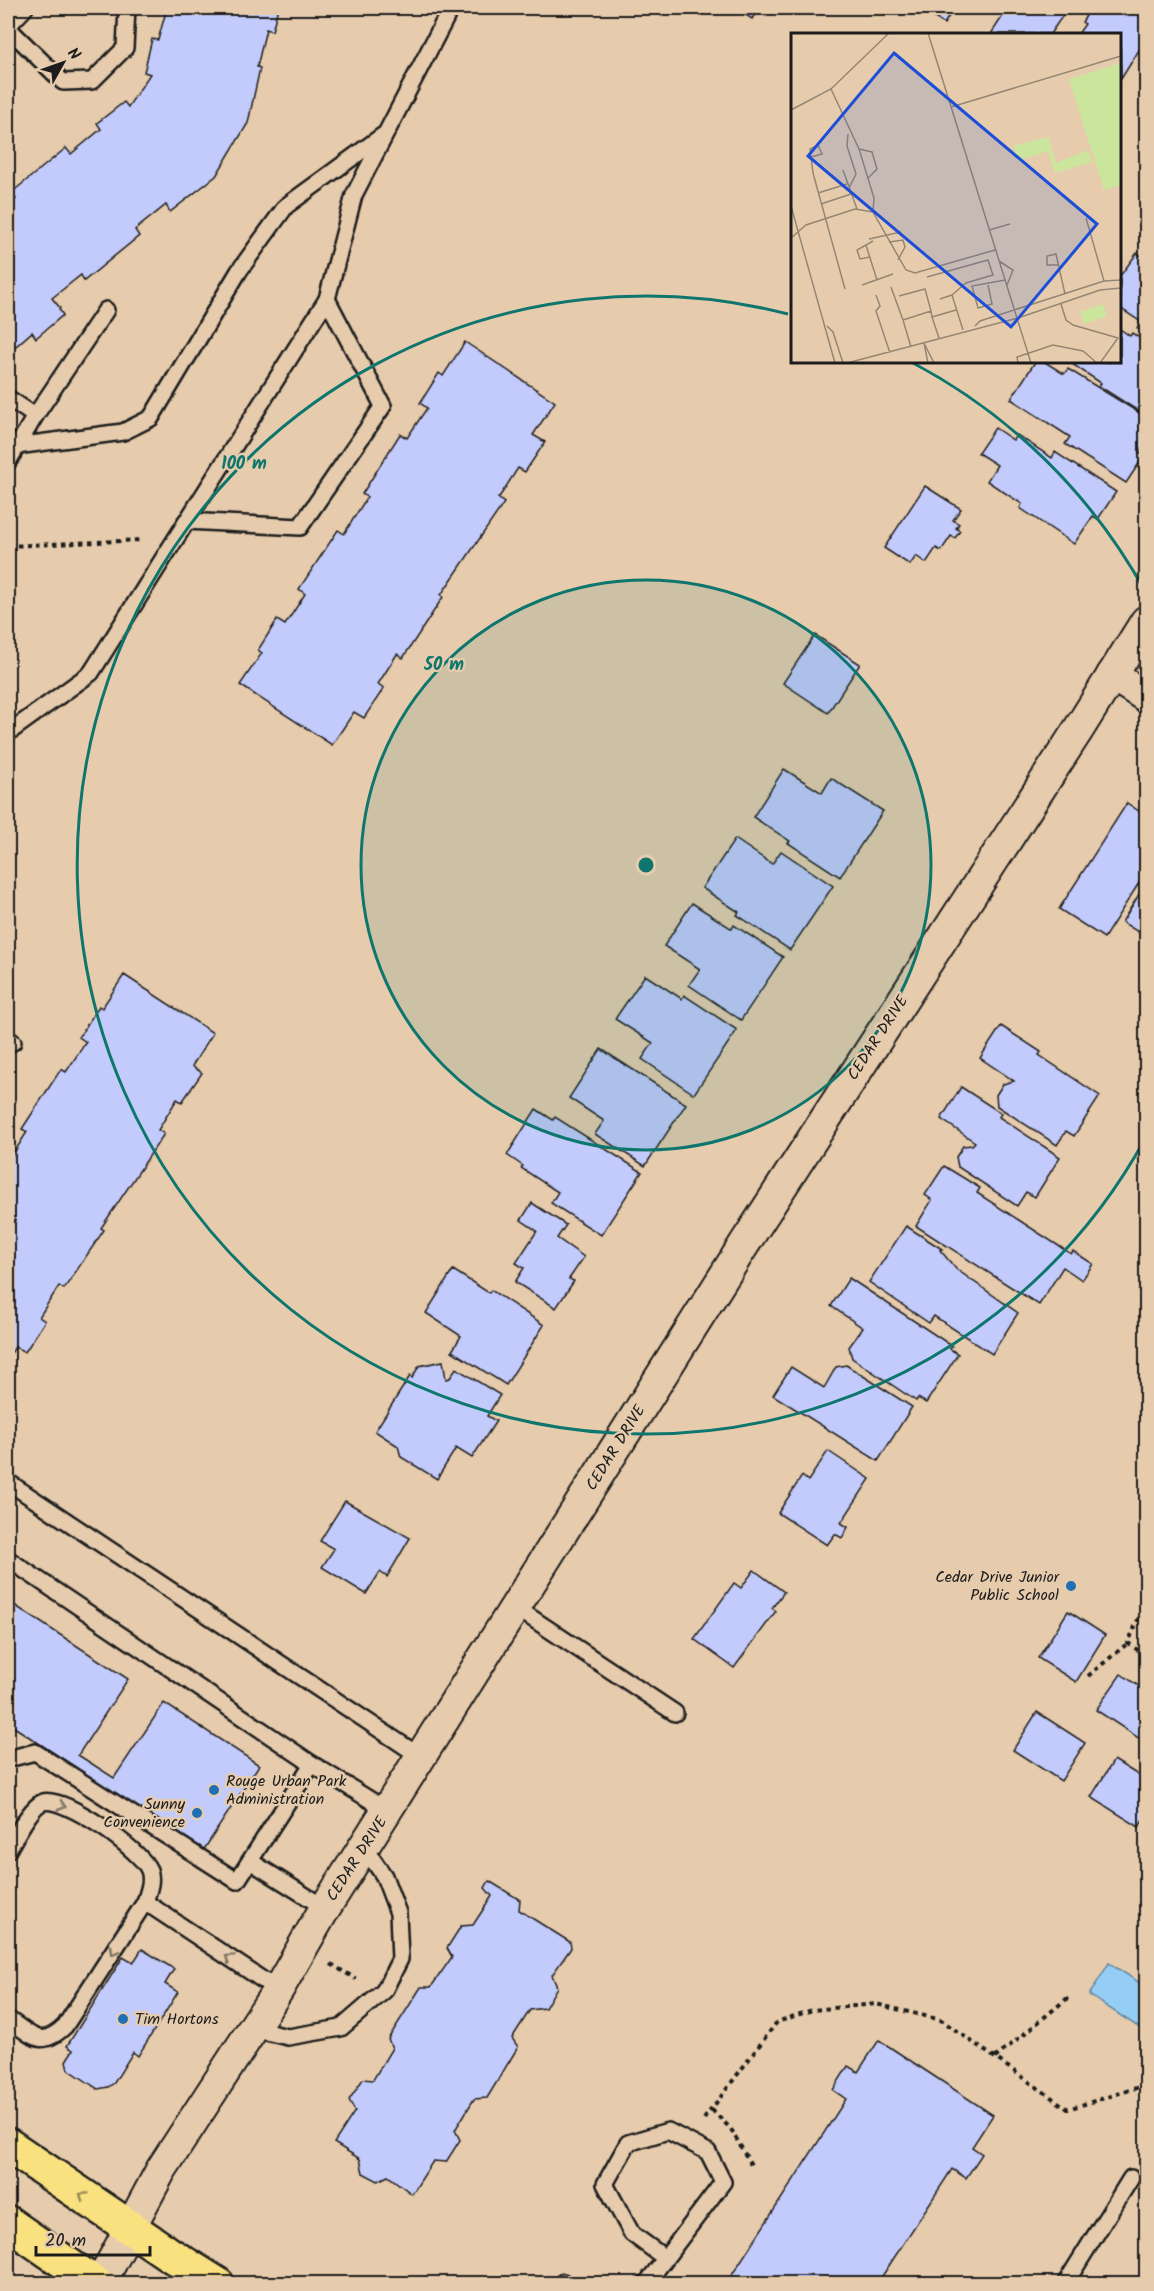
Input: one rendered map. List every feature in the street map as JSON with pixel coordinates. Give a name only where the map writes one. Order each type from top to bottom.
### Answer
[{"type":"main road","points":[[8,2145],[169,2254],[217,2283]]},
{"type":"main road","points":[[8,2223],[98,2283]]},
{"type":"street","name":"CEDAR DRIVE","points":[[98,2283],[132,2228],[161,2170],[278,1990],[325,1908],[745,1243],[1146,621]]},
{"type":"street","points":[[1112,675],[1146,697]]},
{"type":"lane","points":[[25,8],[8,27],[63,82],[92,81],[125,48],[127,8]]},
{"type":"lane","points":[[8,733],[91,673],[327,299],[354,195],[451,8]]},
{"type":"lane","points":[[16,446],[123,432],[151,418],[239,271],[286,206],[385,134]]},
{"type":"lane","points":[[186,521],[300,527],[383,406],[327,299]]},
{"type":"lane","points":[[8,462],[35,416],[106,310]]},
{"type":"lane","points":[[8,398],[35,416]]},
{"type":"lane","points":[[8,1482],[421,1757]]},
{"type":"lane","points":[[8,1559],[312,1764],[388,1811]]},
{"type":"lane","points":[[515,1608],[675,1713]]},
{"type":"lane","points":[[8,1758],[35,1752],[237,1881],[312,1764]]},
{"type":"lane","points":[[8,1850],[34,1808],[44,1802],[69,1808],[136,1852],[149,1870],[150,1883],[145,1902],[65,2026],[55,2036],[46,2039],[37,2038],[8,2019]]},
{"type":"lane","points":[[253,2029],[288,2037],[340,2028],[384,1991],[400,1959],[398,1913],[384,1876],[364,1847]]},
{"type":"lane","points":[[250,1861],[325,1908]]},
{"type":"lane","points":[[145,1902],[278,1990]]},
{"type":"lane","points":[[646,2283],[723,2182],[708,2151],[668,2131],[628,2143],[605,2184],[632,2234],[665,2258]]},
{"type":"lane","points":[[1065,2283],[1131,2178]]},
{"type":"path","points":[[8,546],[176,539]]},
{"type":"path","points":[[1088,1676],[1128,1643],[1146,1601]]},
{"type":"path","points":[[1128,1643],[1146,1656]]},
{"type":"path","points":[[303,1946],[380,1994]]},
{"type":"path","points":[[995,2058],[1070,1996]]},
{"type":"path","points":[[688,2141],[777,2022],[812,2010],[876,2004],[941,2020],[1068,2109],[1146,2085]]},
{"type":"water","points":[[1109,1963],[1146,1987],[1146,2032],[1089,1995]]},
{"type":"building","points":[[167,8],[278,8],[272,31],[266,29],[248,123],[216,176],[170,212],[166,205],[135,230],[139,236],[84,281],[81,275],[52,298],[63,315],[36,338],[32,332],[8,353],[8,205],[16,199],[11,193],[66,148],[71,154],[101,129],[97,123],[124,102],[128,107],[150,74],[144,72],[152,39],[158,40]]},
{"type":"building","points":[[735,8],[759,8],[752,19]]},
{"type":"building","points":[[919,8],[954,8],[944,24]]},
{"type":"building","points":[[1008,8],[1068,8],[1051,33],[992,33]]},
{"type":"building","points":[[1080,8],[1146,8],[1146,39],[1121,79],[1121,33],[1079,33],[1085,24],[1082,22],[1086,16],[1078,11]]},
{"type":"building","points":[[1137,253],[1146,259],[1146,334],[1137,328],[1141,322],[1121,309],[1121,275]]},
{"type":"building","points":[[1121,330],[1130,336],[1132,333],[1146,342],[1146,416],[1099,386],[1101,383],[1071,363],[1121,363]]},
{"type":"building","points":[[465,342],[555,402],[533,435],[545,442],[525,472],[518,468],[498,498],[504,503],[441,595],[443,597],[403,658],[397,654],[378,684],[384,688],[364,718],[354,712],[332,745],[240,685],[262,653],[258,650],[277,620],[285,625],[305,594],[299,589],[338,530],[344,534],[367,497],[362,494],[400,434],[407,438],[427,408],[420,403],[439,373],[443,376]]},
{"type":"building","points":[[1034,363],[1047,363],[1064,374],[1068,369],[1146,417],[1146,442],[1139,453],[1144,456],[1126,483],[1065,444],[1070,437],[1011,399]]},
{"type":"building","points":[[995,428],[1013,440],[1017,435],[1052,458],[1055,452],[1116,492],[1098,519],[1093,516],[1074,544],[1020,508],[1022,504],[987,481],[997,465],[978,453]]},
{"type":"building","points":[[925,486],[961,509],[953,520],[959,524],[956,528],[960,531],[955,538],[951,536],[941,551],[936,548],[926,563],[916,556],[910,565],[884,548]]},
{"type":"building","points":[[815,635],[860,664],[828,713],[783,683]]},
{"type":"building","points":[[784,769],[822,793],[831,778],[883,811],[840,877],[753,817]]},
{"type":"building","points":[[1127,803],[1146,816],[1146,872],[1104,938],[1059,909]]},
{"type":"building","points":[[735,839],[772,864],[781,851],[833,886],[790,950],[737,915],[739,912],[702,888]]},
{"type":"building","points":[[1146,883],[1146,937],[1122,922]]},
{"type":"building","points":[[692,903],[732,929],[734,925],[783,957],[741,1020],[689,985],[700,969],[664,946]]},
{"type":"building","points":[[124,975],[213,1033],[192,1066],[202,1073],[182,1102],[177,1099],[158,1130],[164,1134],[101,1228],[104,1230],[64,1289],[59,1286],[39,1317],[45,1321],[25,1352],[15,1347],[8,1358],[8,1162],[27,1132],[22,1129],[61,1069],[66,1072],[86,1042],[79,1037],[99,1006],[102,1008]]},
{"type":"building","points":[[645,975],[682,999],[684,995],[737,1030],[694,1094],[642,1059],[653,1043],[615,1019]]},
{"type":"building","points":[[1001,1026],[1041,1052],[1039,1055],[1100,1096],[1074,1136],[1066,1131],[1057,1145],[997,1106],[996,1095],[1003,1084],[1014,1081],[980,1058]]},
{"type":"building","points":[[601,1049],[686,1104],[645,1166],[595,1134],[604,1121],[569,1098]]},
{"type":"building","points":[[961,1087],[1001,1113],[999,1117],[1060,1157],[1035,1197],[1026,1192],[1017,1206],[958,1167],[956,1157],[963,1146],[972,1145],[975,1142],[941,1119]]},
{"type":"building","points":[[536,1109],[553,1120],[555,1117],[642,1172],[601,1235],[551,1203],[558,1192],[521,1168],[523,1166],[507,1155]]},
{"type":"building","points":[[944,1166],[980,1188],[977,1193],[1071,1254],[1073,1251],[1093,1264],[1082,1280],[1063,1267],[1039,1305],[916,1226],[932,1200],[925,1195]]},
{"type":"building","points":[[532,1203],[566,1225],[557,1238],[584,1257],[569,1279],[574,1281],[556,1308],[515,1282],[524,1268],[516,1263],[537,1231],[521,1220]]},
{"type":"building","points":[[906,1226],[942,1249],[940,1250],[956,1269],[1018,1313],[992,1354],[934,1316],[929,1323],[869,1282]]},
{"type":"building","points":[[453,1270],[489,1293],[491,1290],[544,1325],[506,1385],[452,1351],[461,1336],[426,1313]]},
{"type":"building","points":[[849,1278],[952,1346],[950,1349],[958,1354],[926,1403],[918,1398],[916,1401],[852,1358],[849,1347],[863,1328],[831,1306]]},
{"type":"building","points":[[443,1361],[446,1379],[450,1378],[456,1368],[500,1395],[487,1416],[496,1421],[472,1458],[456,1448],[437,1479],[401,1457],[398,1446],[375,1431],[410,1376],[412,1378],[419,1366]]},
{"type":"building","points":[[846,1365],[912,1407],[878,1461],[773,1395],[791,1367],[824,1388],[836,1367]]},
{"type":"building","points":[[828,1451],[870,1479],[841,1523],[848,1527],[842,1538],[835,1534],[827,1545],[778,1513],[802,1476],[808,1481]]},
{"type":"building","points":[[345,1501],[410,1538],[387,1577],[380,1572],[366,1594],[322,1567],[334,1549],[320,1541]]},
{"type":"building","points":[[754,1570],[784,1592],[772,1608],[776,1611],[734,1668],[694,1639],[734,1583],[741,1588]]},
{"type":"building","points":[[8,1601],[128,1679],[78,1755],[114,1778],[164,1703],[259,1765],[203,1851],[8,1723]]},
{"type":"building","points":[[1068,1611],[1105,1635],[1076,1682],[1038,1658]]},
{"type":"building","points":[[1121,1674],[1146,1691],[1146,1736],[1143,1741],[1096,1710]]},
{"type":"building","points":[[1037,1712],[1085,1743],[1061,1781],[1013,1750]]},
{"type":"building","points":[[1114,1760],[1146,1780],[1146,1815],[1139,1827],[1091,1797]]},
{"type":"building","points":[[489,1881],[520,1900],[519,1910],[570,1942],[571,1948],[552,1975],[557,1987],[545,2008],[530,2010],[512,2038],[518,2047],[487,2098],[474,2099],[455,2130],[460,2140],[446,2162],[433,2161],[412,2194],[388,2176],[378,2181],[363,2173],[360,2159],[334,2143],[355,2111],[349,2100],[363,2079],[373,2080],[392,2048],[388,2039],[421,1987],[431,1987],[452,1957],[447,1948],[461,1926],[473,1925],[492,1896],[485,1888]]},
{"type":"building","name":"Tim Hortons","points":[[142,1949],[174,1969],[165,1984],[178,1992],[138,2056],[133,2052],[114,2083],[98,2089],[68,2069],[66,2061],[73,2050],[67,2046],[123,1957],[133,1963]]},
{"type":"building","points":[[879,2040],[993,2115],[972,2147],[982,2154],[966,2178],[952,2169],[877,2284],[726,2284],[846,2099],[833,2090],[848,2066],[858,2072]]},
{"type":"place","name":"Cedar Drive Junior Public School","points":[[1071,1586]]},
{"type":"place","name":"Rouge Urban Park Administration","points":[[214,1790]]},
{"type":"place","name":"Sunny Convenience","points":[[197,1813]]},
{"type":"place","name":"Tim Hortons","points":[[123,2019]]}]
